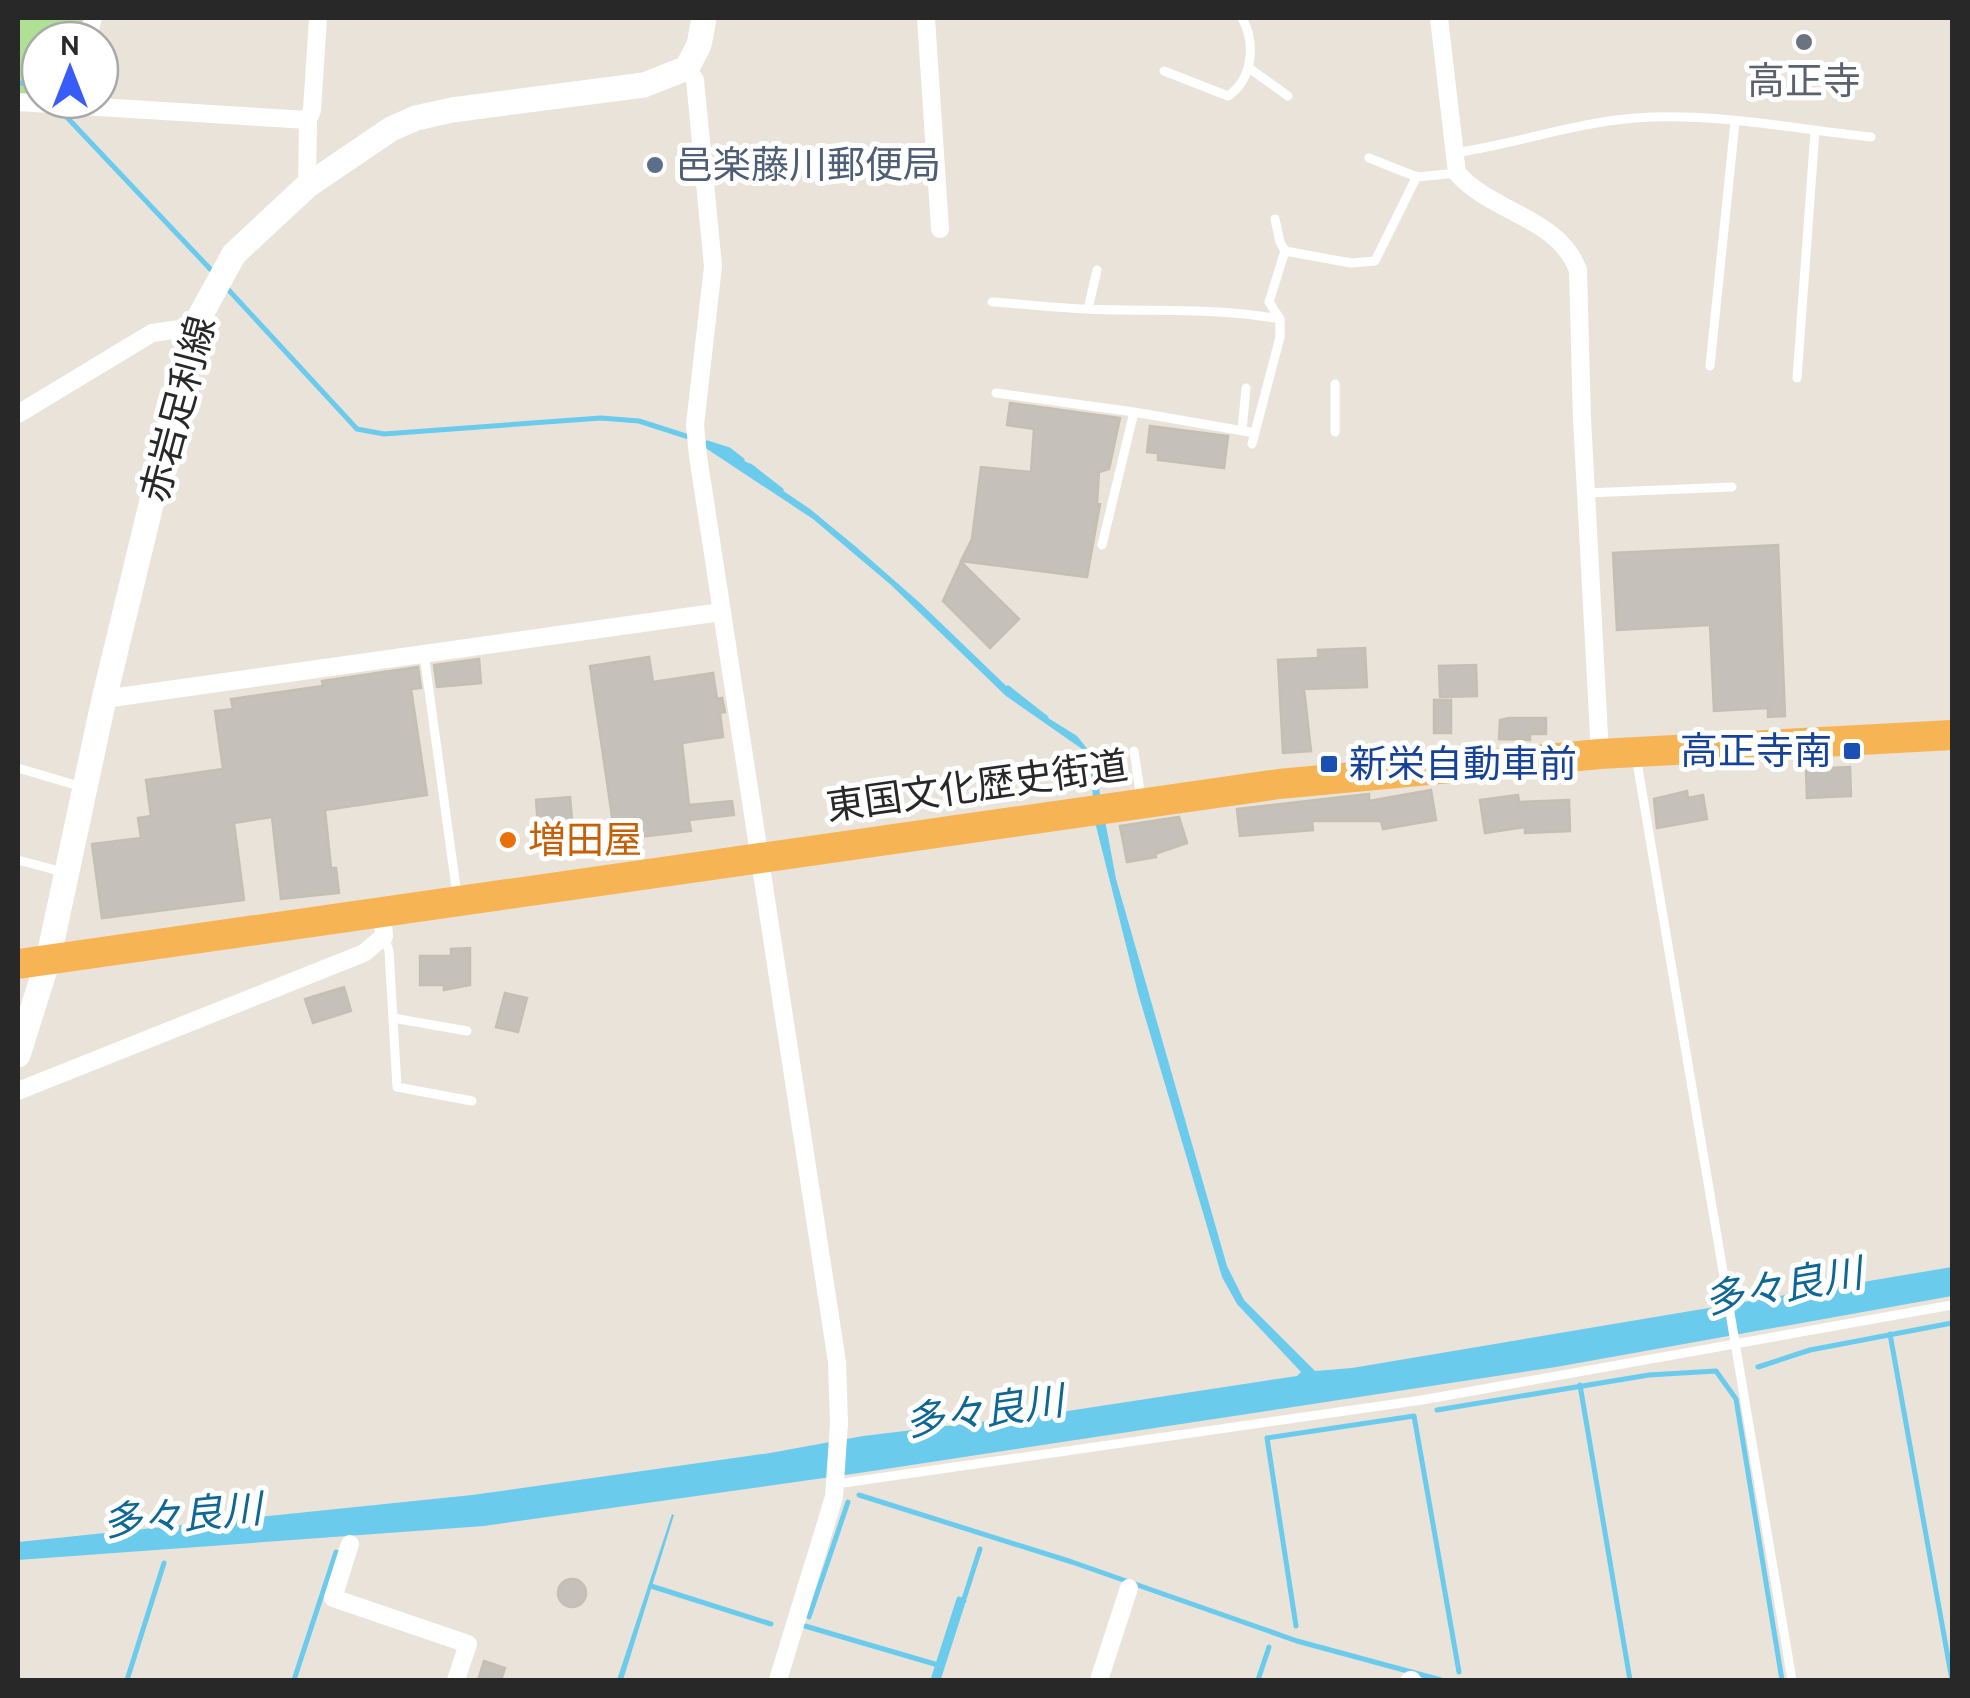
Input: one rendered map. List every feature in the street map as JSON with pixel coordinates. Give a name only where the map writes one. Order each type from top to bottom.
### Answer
[{"type":"highway","name":"東国文化歴史街道","points":[[32,962],[383,923],[457,900],[1319,779],[1600,754],[1952,735]]},
{"type":"main road","points":[[687,68],[699,45],[704,18]]},
{"type":"main road","name":"赤岩足利線","points":[[18,1055],[32,962],[67,872],[104,698],[194,326],[234,254],[307,186],[391,129],[416,118],[644,85],[687,68]]},
{"type":"street","points":[[307,186],[308,120],[312,110],[318,18]]},
{"type":"street","points":[[926,18],[940,229]]},
{"type":"street","points":[[1439,18],[1457,173],[1488,200],[1554,233],[1571,252],[1578,270],[1600,754]]},
{"type":"street","points":[[687,68],[695,80],[713,266],[696,424],[721,612],[837,1362],[840,1423],[836,1481],[778,1680]]},
{"type":"street","points":[[120,106],[308,120]]},
{"type":"street","points":[[18,414],[152,333],[194,326]]},
{"type":"street","points":[[104,698],[721,612]]},
{"type":"street","points":[[18,1091],[364,953],[383,923]]},
{"type":"street","points":[[350,1544],[333,1598],[468,1644],[456,1680]]},
{"type":"street","points":[[1099,1680],[1129,1588]]},
{"type":"lane","points":[[1164,71],[1228,96],[1238,89],[1250,68],[1246,24],[1242,18]]},
{"type":"lane","points":[[1250,68],[1288,96]]},
{"type":"lane","points":[[1454,153],[1506,146],[1539,135],[1631,118],[1706,116],[1871,137]]},
{"type":"lane","points":[[1710,366],[1734,122]]},
{"type":"lane","points":[[1796,378],[1815,131]]},
{"type":"lane","points":[[1369,158],[1417,176],[1457,173]]},
{"type":"lane","points":[[704,164],[730,160],[936,164]]},
{"type":"lane","points":[[1275,219],[1286,251],[1350,262],[1376,261],[1417,176]]},
{"type":"lane","points":[[996,393],[1134,412],[1242,431],[1254,438],[1280,337],[1280,319],[1269,302],[1286,251]]},
{"type":"lane","points":[[1088,309],[1097,270]]},
{"type":"lane","points":[[992,302],[1088,309],[1197,309],[1280,319]]},
{"type":"lane","points":[[1335,384],[1335,432]]},
{"type":"lane","points":[[1242,431],[1246,388]]},
{"type":"lane","points":[[1102,544],[1134,412]]},
{"type":"lane","points":[[1586,493],[1732,487]]},
{"type":"lane","points":[[424,654],[457,900]]},
{"type":"lane","points":[[1134,751],[1142,804]]},
{"type":"lane","points":[[1635,752],[1792,1680]]},
{"type":"lane","points":[[18,768],[85,787]]},
{"type":"lane","points":[[18,860],[67,872]]},
{"type":"lane","points":[[383,923],[389,951],[397,1087],[472,1101]]},
{"type":"lane","points":[[393,1018],[467,1031]]},
{"type":"lane","points":[[836,1481],[1422,1400],[1952,1305]]},
{"type":"green space","points":[[18,18],[93,18],[20,20],[18,101]]},
{"type":"water","points":[[704,440],[756,467],[754,471],[810,509],[920,603],[1024,703],[1077,736],[1093,756],[1116,879],[1227,1266],[1244,1300],[1315,1371],[1352,1368],[1952,1267],[1952,1296],[1556,1367],[484,1526],[18,1560],[18,1542],[472,1495],[863,1436],[1048,1414],[1297,1376],[1301,1372],[1237,1304],[1222,1277],[1138,993],[1095,822],[1090,762],[1082,749],[1006,696],[891,585],[813,519],[704,447]]},
{"type":"water","points":[[672,1514],[623,1680],[617,1680]]},
{"type":"building","points":[[1010,403],[1120,418],[1109,469],[1099,472],[1100,504],[1087,577],[961,561],[972,539],[981,467],[1031,472],[1034,429],[1007,425]]},
{"type":"building","points":[[1150,426],[1228,436],[1224,468],[1158,460],[1158,453],[1147,452]]},
{"type":"building","points":[[1778,545],[1785,716],[1768,717],[1768,708],[1714,711],[1710,625],[1617,630],[1613,553]]},
{"type":"building","points":[[961,562],[1019,619],[990,648],[943,601]]},
{"type":"building","points":[[1365,648],[1367,687],[1304,689],[1311,751],[1283,753],[1278,660],[1318,658],[1318,650]]},
{"type":"building","points":[[649,657],[653,682],[713,673],[717,699],[722,698],[725,712],[720,713],[723,737],[682,743],[689,805],[732,801],[734,815],[689,820],[691,831],[622,839],[623,854],[605,855],[603,824],[613,823],[590,666]]},
{"type":"building","points":[[479,659],[481,683],[437,687],[434,665]]},
{"type":"building","points":[[1476,665],[1477,696],[1440,697],[1439,666]]},
{"type":"building","points":[[418,667],[421,688],[411,689],[427,795],[325,810],[331,868],[336,868],[339,893],[281,899],[272,817],[234,823],[244,900],[102,918],[92,844],[141,838],[138,818],[151,816],[146,780],[223,769],[215,711],[233,709],[231,699]]},
{"type":"building","points":[[1434,700],[1451,700],[1451,733],[1434,733]]},
{"type":"building","points":[[1546,718],[1546,734],[1530,734],[1530,740],[1499,739],[1500,720]]},
{"type":"building","points":[[1120,749],[1128,779],[1111,784],[1103,754]]},
{"type":"building","points":[[1850,767],[1851,796],[1807,798],[1806,769]]},
{"type":"building","points":[[1431,790],[1436,820],[1383,829],[1381,821],[1312,821],[1313,830],[1240,836],[1237,809],[1369,794],[1369,801]]},
{"type":"building","points":[[1687,791],[1688,798],[1703,795],[1707,819],[1657,828],[1654,799]]},
{"type":"building","points":[[1518,795],[1519,802],[1569,800],[1570,831],[1525,833],[1525,827],[1485,833],[1480,800]]},
{"type":"building","points":[[570,797],[572,820],[538,824],[536,800]]},
{"type":"building","points":[[1179,817],[1187,843],[1155,854],[1156,857],[1127,862],[1120,826]]},
{"type":"building","points":[[470,948],[470,985],[444,990],[444,985],[420,985],[420,956],[451,956],[451,949]]},
{"type":"building","points":[[344,987],[351,1011],[313,1023],[305,999]]},
{"type":"building","points":[[505,993],[527,998],[518,1032],[496,1027]]},
{"type":"building","points":[[572,1579],[582,1583],[586,1593],[582,1603],[572,1607],[562,1603],[558,1593],[562,1583]]},
{"type":"building","points":[[484,1661],[505,1668],[501,1680],[478,1680]]},
{"type":"waterway","points":[[69,120],[214,273]]},
{"type":"waterway","points":[[224,285],[357,429],[384,434],[601,418],[639,421],[692,438]]},
{"type":"waterway","points":[[707,443],[729,450],[742,460]]},
{"type":"waterway","points":[[750,466],[781,490]]},
{"type":"waterway","points":[[1008,688],[1046,718]]},
{"type":"waterway","points":[[1758,1367],[1810,1350],[1952,1323]]},
{"type":"waterway","points":[[1890,1334],[1952,1680]]},
{"type":"waterway","points":[[1437,1410],[1649,1375],[1716,1371],[1736,1399],[1782,1680]]},
{"type":"waterway","points":[[1580,1385],[1630,1680]]},
{"type":"waterway","points":[[1296,1626],[1267,1438],[1414,1416],[1459,1672]]},
{"type":"waterway","points":[[859,1495],[1072,1562],[1297,1641],[1441,1680]]},
{"type":"waterway","points":[[809,1617],[848,1502]]},
{"type":"waterway","points":[[938,1680],[980,1549]]},
{"type":"waterway","points":[[294,1680],[336,1552]]},
{"type":"waterway","points":[[127,1680],[164,1563]]},
{"type":"waterway","points":[[651,1586],[771,1624]]},
{"type":"waterway","points":[[933,1680],[959,1599],[964,1601]]},
{"type":"waterway","points":[[805,1626],[938,1665]]},
{"type":"waterway","points":[[1258,1680],[1269,1647]]},
{"type":"place","name":"高正寺","points":[[1804,42]]},
{"type":"place","name":"邑楽藤川郵便局","points":[[655,165]]},
{"type":"place","name":"高正寺南","points":[[1852,751]]},
{"type":"place","name":"新栄自動車前","points":[[1329,764]]},
{"type":"place","name":"増田屋","points":[[508,840]]},
{"type":"water label","name":"多々良川","points":[[1783,1286]]},
{"type":"water label","name":"多々良川","points":[[984,1411]]},
{"type":"water label","name":"多々良川","points":[[182,1515]]}]
